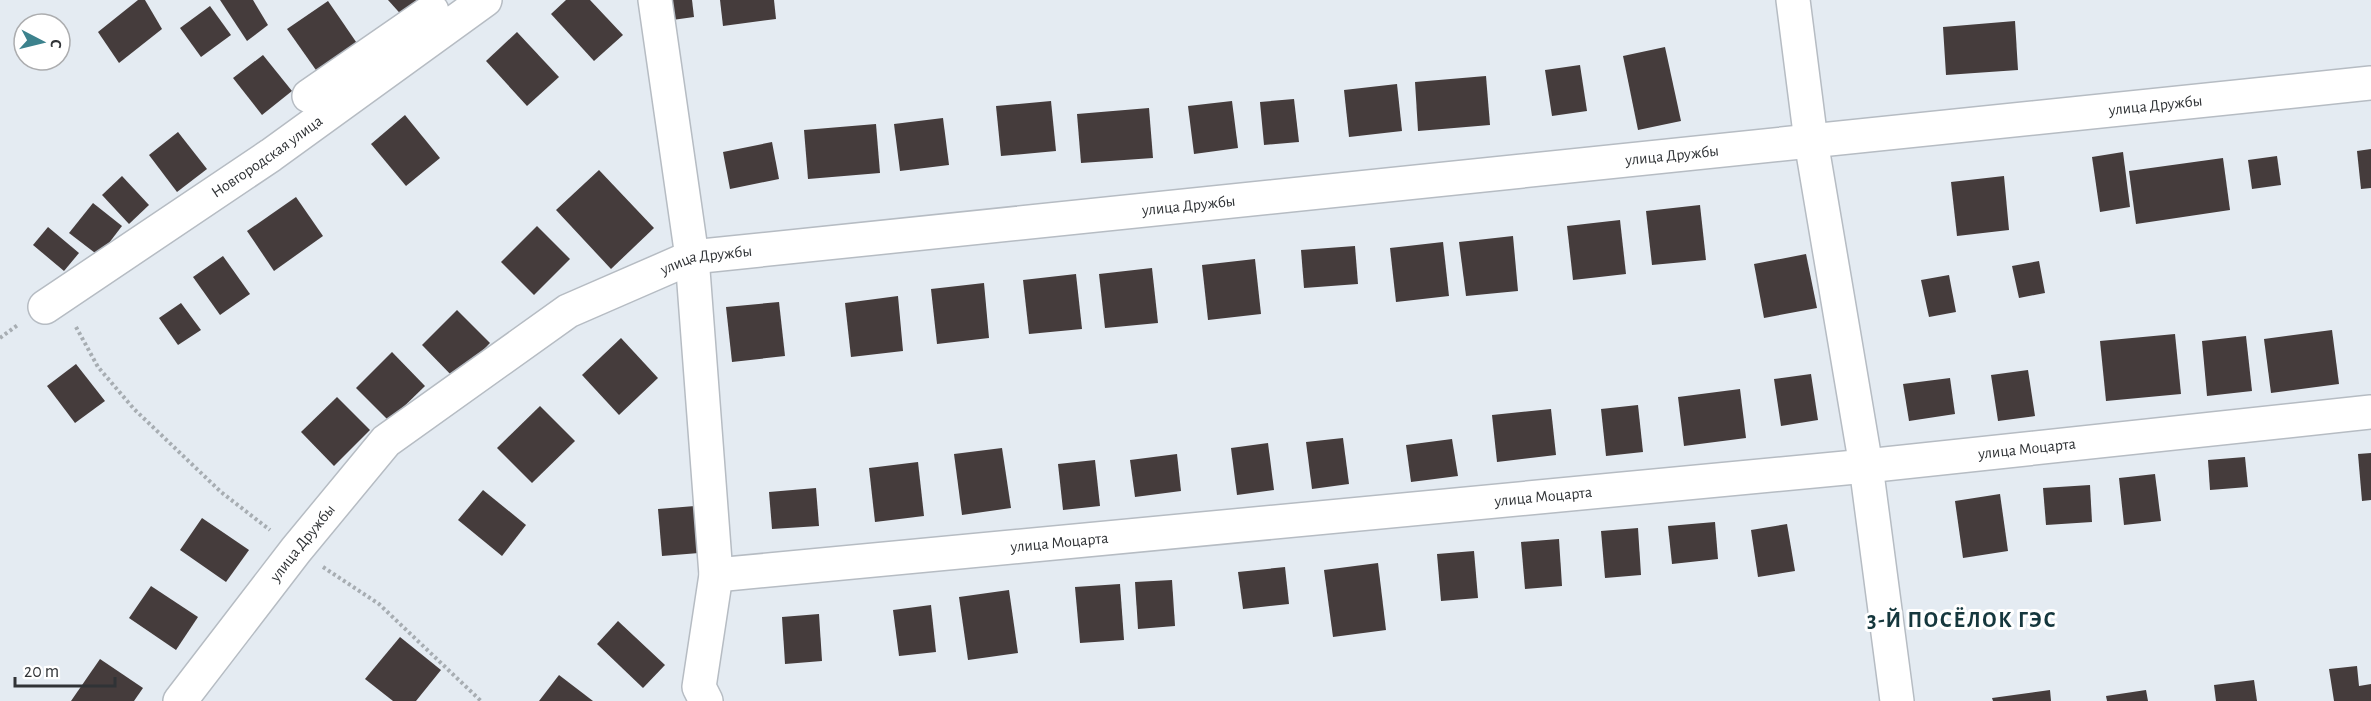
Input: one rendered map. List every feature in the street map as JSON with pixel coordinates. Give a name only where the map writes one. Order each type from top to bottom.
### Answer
[{"type":"street","points":[[309,96],[448,0]]},
{"type":"street","name":"Новгородская улица","points":[[45,308],[271,155],[485,0]]},
{"type":"street","points":[[655,0],[692,257],[716,575],[697,696]]},
{"type":"street","points":[[1792,0],[1811,141],[1866,466],[1897,701]]},
{"type":"street","name":"улица Дружбы","points":[[180,701],[296,550],[386,441],[568,311],[692,257],[2371,83]]},
{"type":"street","name":"улица Моцарта","points":[[716,575],[1866,466],[2371,412]]},
{"type":"path","points":[[45,308],[68,314],[98,367],[134,409],[221,492],[296,550],[379,604],[481,701]]},
{"type":"building","points":[[138,0],[145,0],[162,29],[119,63],[98,32]]},
{"type":"building","points":[[220,0],[253,0],[268,25],[247,41]]},
{"type":"building","points":[[388,0],[429,0],[406,20]]},
{"type":"building","points":[[566,0],[590,0],[623,35],[594,61],[551,14]]},
{"type":"building","points":[[662,0],[692,0],[694,17],[665,21]]},
{"type":"building","points":[[720,0],[774,0],[776,19],[723,26]]},
{"type":"building","points":[[328,1],[363,52],[323,80],[287,29]]},
{"type":"building","points":[[210,6],[231,35],[201,57],[180,28]]},
{"type":"building","points":[[2015,21],[2018,70],[1946,75],[1943,27]]},
{"type":"building","points":[[517,32],[559,77],[527,106],[486,61]]},
{"type":"building","points":[[1665,47],[1681,121],[1638,130],[1623,56]]},
{"type":"building","points":[[263,55],[292,91],[262,115],[233,78]]},
{"type":"building","points":[[1580,65],[1587,111],[1552,116],[1545,70]]},
{"type":"building","points":[[1486,76],[1490,125],[1418,131],[1415,82]]},
{"type":"building","points":[[1397,84],[1402,131],[1349,137],[1344,90]]},
{"type":"building","points":[[1294,99],[1299,142],[1264,145],[1260,102]]},
{"type":"building","points":[[1051,101],[1056,151],[1001,156],[996,106]]},
{"type":"building","points":[[1232,101],[1238,148],[1194,154],[1188,106]]},
{"type":"building","points":[[1149,108],[1153,158],[1081,163],[1077,114]]},
{"type":"building","points":[[405,115],[440,158],[406,186],[371,144]]},
{"type":"building","points":[[943,118],[949,165],[900,171],[894,124]]},
{"type":"building","points":[[876,124],[880,173],[808,179],[804,130]]},
{"type":"building","points":[[178,132],[207,169],[177,192],[149,155]]},
{"type":"building","points":[[772,142],[779,179],[730,189],[723,152]]},
{"type":"building","points":[[2371,149],[2371,188],[2361,189],[2357,151]]},
{"type":"building","points":[[2123,152],[2130,207],[2100,212],[2092,157]]},
{"type":"building","points":[[2277,156],[2281,185],[2252,189],[2248,160]]},
{"type":"building","points":[[2223,158],[2230,210],[2136,224],[2129,171]]},
{"type":"building","points":[[599,170],[654,228],[611,269],[556,210]]},
{"type":"building","points":[[122,176],[149,205],[129,224],[102,195]]},
{"type":"building","points":[[2004,176],[2009,230],[1957,236],[1951,182]]},
{"type":"building","points":[[296,197],[323,236],[274,271],[247,231]]},
{"type":"building","points":[[93,203],[122,226],[99,256],[69,233]]},
{"type":"building","points":[[1700,205],[1706,260],[1652,265],[1646,211]]},
{"type":"building","points":[[1620,220],[1626,274],[1573,280],[1567,226]]},
{"type":"building","points":[[537,226],[570,259],[534,295],[501,262]]},
{"type":"building","points":[[48,227],[79,253],[64,271],[33,245]]},
{"type":"building","points":[[1513,236],[1518,291],[1466,296],[1459,242]]},
{"type":"building","points":[[1443,242],[1449,296],[1396,302],[1390,248]]},
{"type":"building","points":[[1355,246],[1358,284],[1304,288],[1301,250]]},
{"type":"building","points":[[1806,254],[1817,308],[1764,318],[1754,264]]},
{"type":"building","points":[[223,256],[250,294],[220,315],[193,277]]},
{"type":"building","points":[[1255,259],[1261,314],[1208,320],[1202,265]]},
{"type":"building","points":[[2039,261],[2045,293],[2019,298],[2012,266]]},
{"type":"building","points":[[1152,268],[1158,323],[1105,328],[1099,274]]},
{"type":"building","points":[[1076,274],[1082,329],[1029,334],[1023,280]]},
{"type":"building","points":[[1949,275],[1956,312],[1929,317],[1921,280]]},
{"type":"building","points":[[984,283],[989,338],[937,344],[931,289]]},
{"type":"building","points":[[898,296],[903,351],[851,357],[845,303]]},
{"type":"building","points":[[779,302],[785,356],[732,362],[726,307]]},
{"type":"building","points":[[181,303],[201,330],[178,345],[159,318]]},
{"type":"building","points":[[457,310],[490,343],[455,379],[422,345]]},
{"type":"building","points":[[2332,330],[2339,384],[2271,393],[2264,339]]},
{"type":"building","points":[[2175,334],[2181,394],[2106,401],[2100,341]]},
{"type":"building","points":[[2246,336],[2252,391],[2207,396],[2202,341]]},
{"type":"building","points":[[621,338],[658,378],[619,415],[582,375]]},
{"type":"building","points":[[392,352],[425,386],[389,421],[356,388]]},
{"type":"building","points":[[76,364],[105,401],[75,423],[47,386]]},
{"type":"building","points":[[2028,370],[2035,416],[1998,421],[1991,375]]},
{"type":"building","points":[[1811,374],[1818,420],[1781,426],[1774,379]]},
{"type":"building","points":[[1950,378],[1955,414],[1909,421],[1903,384]]},
{"type":"building","points":[[1740,389],[1746,438],[1684,446],[1678,397]]},
{"type":"building","points":[[337,397],[370,430],[334,466],[301,432]]},
{"type":"building","points":[[1638,405],[1643,452],[1606,456],[1601,409]]},
{"type":"building","points":[[540,406],[575,441],[532,483],[497,448]]},
{"type":"building","points":[[1551,409],[1556,455],[1497,462],[1492,415]]},
{"type":"building","points":[[1343,438],[1349,484],[1312,489],[1306,442]]},
{"type":"building","points":[[1452,439],[1458,476],[1411,482],[1406,445]]},
{"type":"building","points":[[1268,443],[1274,490],[1237,495],[1231,448]]},
{"type":"building","points":[[1002,448],[1011,508],[962,515],[954,454]]},
{"type":"building","points":[[2371,453],[2371,500],[2362,501],[2358,454]]},
{"type":"building","points":[[1177,454],[1181,491],[1135,497],[1130,460]]},
{"type":"building","points":[[2245,457],[2248,487],[2210,490],[2208,460]]},
{"type":"building","points":[[1095,460],[1100,506],[1063,510],[1058,464]]},
{"type":"building","points":[[918,462],[924,516],[875,522],[869,468]]},
{"type":"building","points":[[2155,474],[2161,521],[2124,525],[2119,478]]},
{"type":"building","points":[[2090,485],[2092,522],[2046,525],[2043,488]]},
{"type":"building","points":[[816,488],[819,526],[772,529],[769,492]]},
{"type":"building","points":[[483,490],[526,525],[502,556],[458,520]]},
{"type":"building","points":[[2000,494],[2008,551],[1963,558],[1955,501]]},
{"type":"building","points":[[695,506],[699,553],[662,556],[658,509]]},
{"type":"building","points":[[202,518],[249,550],[226,582],[180,550]]},
{"type":"building","points":[[1715,522],[1718,559],[1672,564],[1668,526]]},
{"type":"building","points":[[1787,524],[1795,571],[1758,577],[1751,530]]},
{"type":"building","points":[[1638,528],[1641,575],[1605,578],[1601,531]]},
{"type":"building","points":[[1559,539],[1562,586],[1525,589],[1521,542]]},
{"type":"building","points":[[1474,551],[1478,598],[1441,601],[1437,554]]},
{"type":"building","points":[[1378,563],[1386,630],[1333,637],[1324,570]]},
{"type":"building","points":[[1285,567],[1289,604],[1243,609],[1238,572]]},
{"type":"building","points":[[1172,580],[1175,626],[1138,629],[1135,582]]},
{"type":"building","points":[[1120,584],[1124,640],[1080,643],[1075,587]]},
{"type":"building","points":[[151,586],[198,617],[176,650],[129,618]]},
{"type":"building","points":[[1009,590],[1018,653],[968,660],[959,597]]},
{"type":"building","points":[[931,605],[936,652],[899,656],[893,610]]},
{"type":"building","points":[[819,614],[822,661],[785,664],[782,617]]},
{"type":"building","points":[[618,621],[665,665],[643,688],[597,644]]},
{"type":"building","points":[[400,637],[441,670],[416,701],[393,701],[365,679]]},
{"type":"building","points":[[100,659],[143,688],[134,701],[71,701]]},
{"type":"building","points":[[2357,666],[2359,686],[2371,684],[2371,701],[2334,701],[2329,669]]},
{"type":"building","points":[[559,675],[593,701],[539,701]]},
{"type":"building","points":[[2254,680],[2257,701],[2216,701],[2214,685]]},
{"type":"building","points":[[2050,690],[2051,701],[1993,701],[1992,698]]},
{"type":"building","points":[[2146,690],[2148,701],[2107,701],[2106,696]]},
{"type":"district","name":"3-Й ПОСЁЛОК ГЭС","points":[[1962,620]]}]
